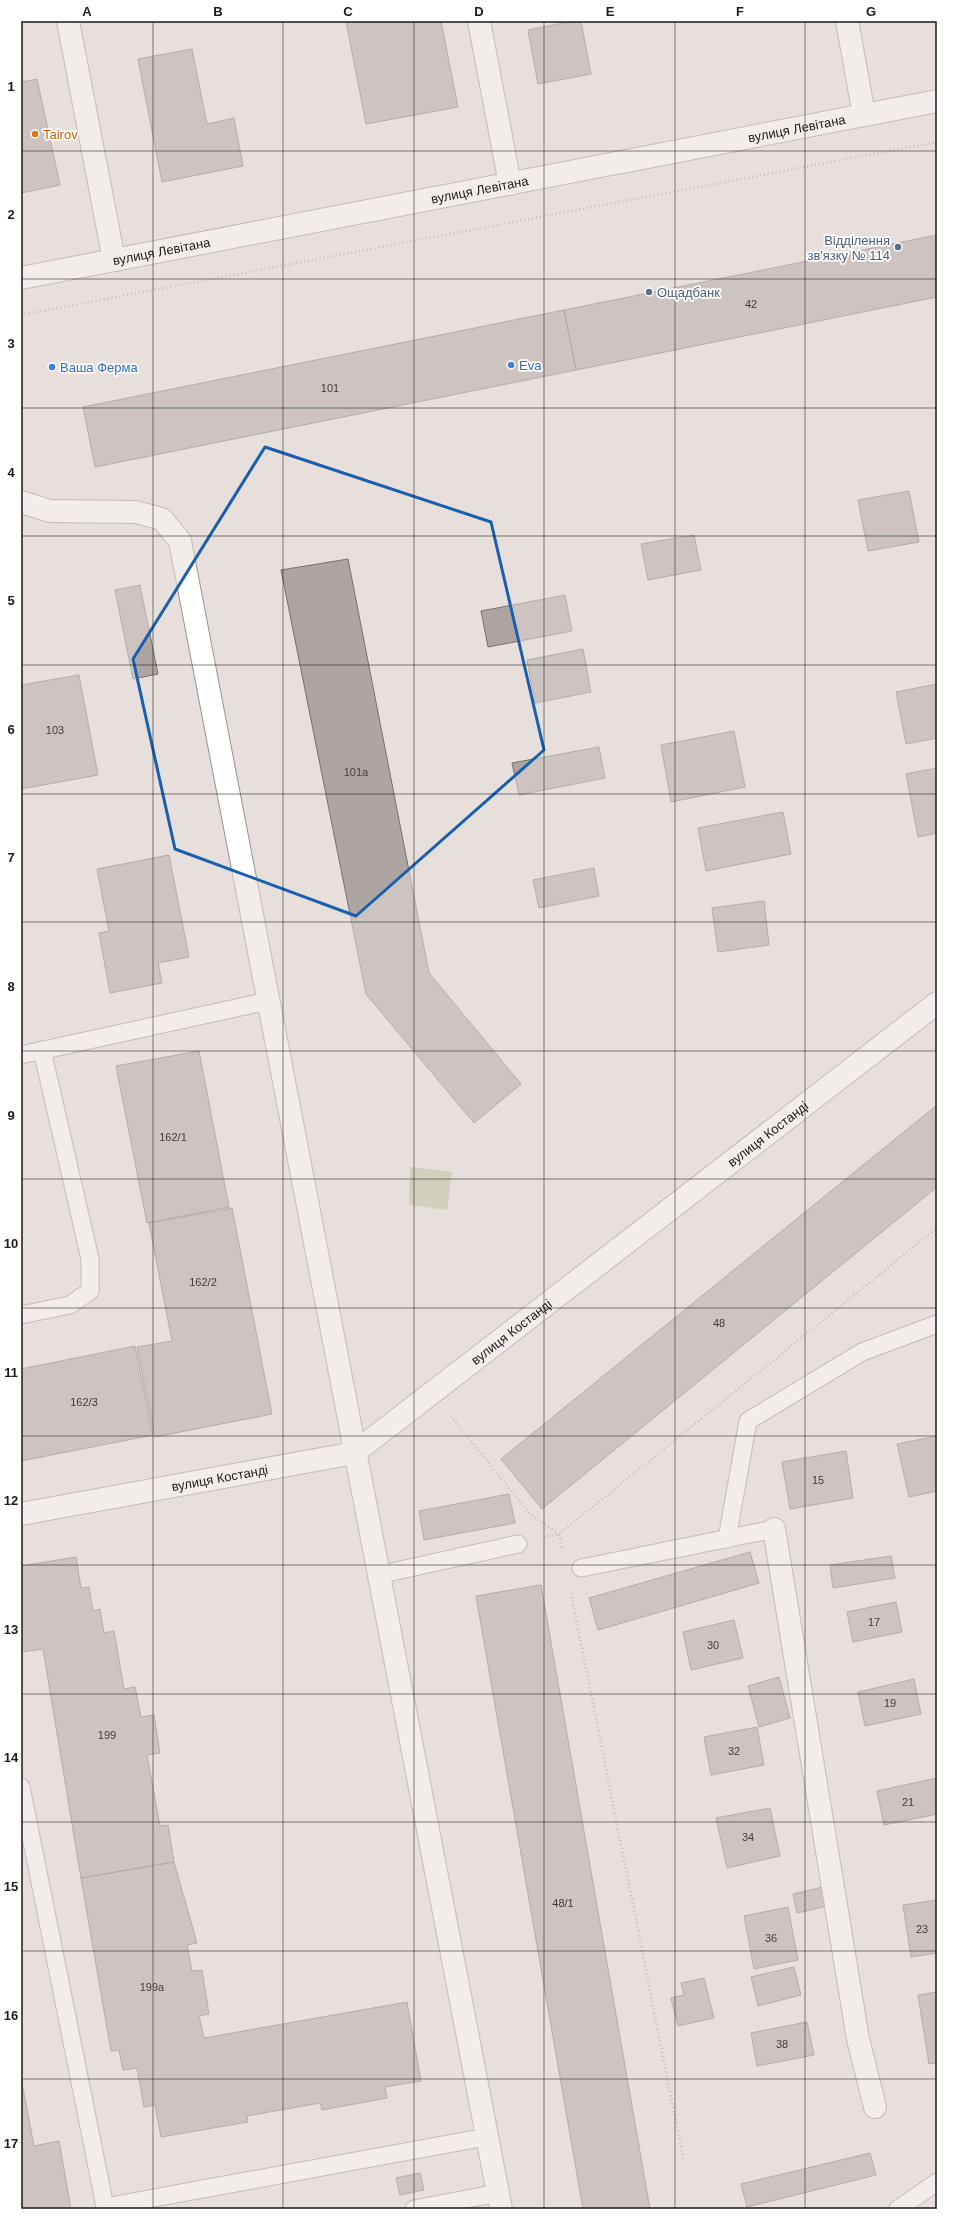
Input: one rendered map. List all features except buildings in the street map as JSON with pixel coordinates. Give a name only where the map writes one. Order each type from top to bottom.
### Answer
[{"type":"street","points":[[68,21],[114,260]]},
{"type":"street","points":[[479,21],[510,184]]},
{"type":"street","points":[[847,21],[864,115]]},
{"type":"street","name":"вулиця Левітана","points":[[21,278],[510,184],[692,147],[937,101]]},
{"type":"street","points":[[21,502],[50,511],[136,512],[162,519],[180,541],[354,1453],[499,2201]]},
{"type":"street","name":"вулиця Костанді","points":[[21,1514],[354,1453],[937,1003]]},
{"type":"street","points":[[774,1529],[858,2039],[875,2107]]},
{"type":"lane","points":[[21,1055],[268,1001]]},
{"type":"lane","points":[[21,1315],[70,1305],[90,1291],[90,1259],[42,1050]]},
{"type":"lane","points":[[727,1539],[748,1421],[862,1352],[937,1324]]},
{"type":"lane","points":[[581,1568],[774,1529]]},
{"type":"lane","points":[[378,1575],[518,1544]]},
{"type":"lane","points":[[21,1788],[105,2207],[486,2137]]},
{"type":"lane","points":[[898,2209],[937,2182]]},
{"type":"lane","points":[[417,2209],[499,2201]]},
{"type":"path","points":[[21,315],[937,142]]},
{"type":"path","points":[[518,1544],[559,1534],[937,1228]]},
{"type":"path","points":[[432,1393],[529,1513],[559,1534],[564,1556]]},
{"type":"path","points":[[570,1586],[684,2162]]},
{"type":"highlighted area","points":[[265,447],[491,522],[544,750],[356,916],[175,849],[133,659]]},
{"type":"green space","points":[[410,1167],[452,1172],[447,1210],[409,1205]]},
{"type":"place","name":"Tairov","points":[[35,134]]},
{"type":"place","name":"Відділення зв'язку № 114","points":[[898,247]]},
{"type":"place","name":"Ощадбанк","points":[[649,292]]},
{"type":"place","name":"Eva","points":[[511,365]]},
{"type":"place","name":"Ваша Ферма","points":[[52,367]]}]
